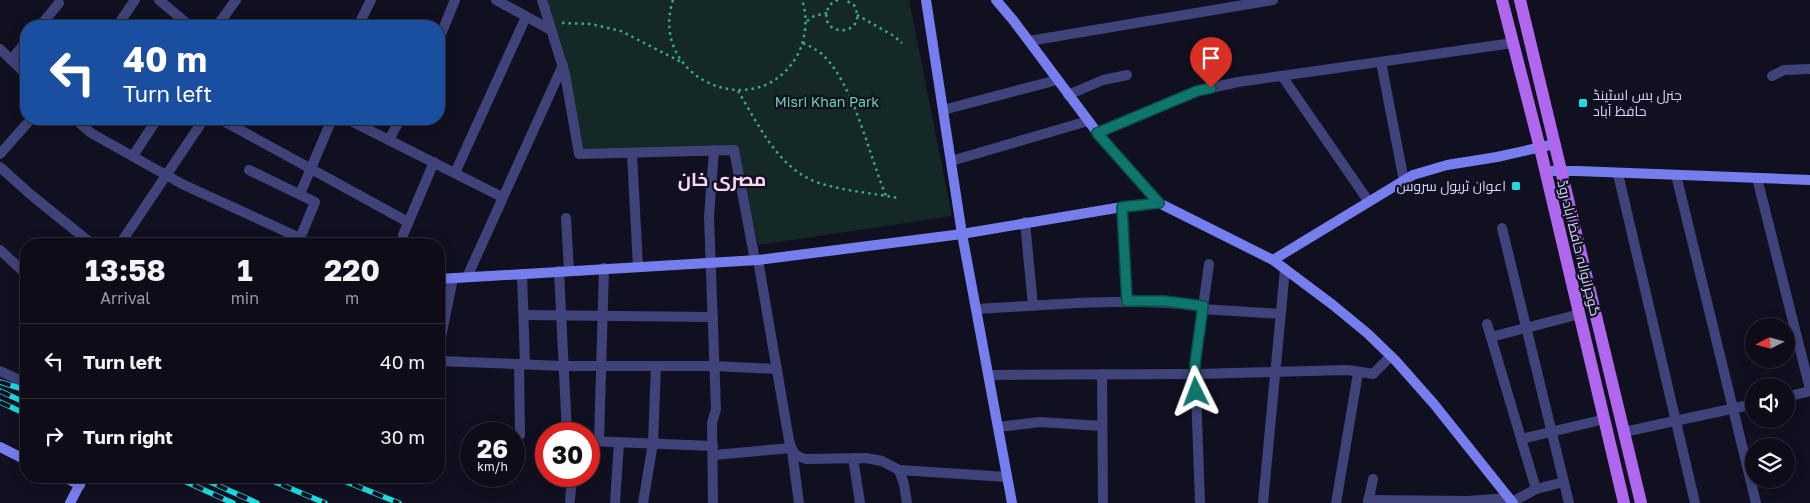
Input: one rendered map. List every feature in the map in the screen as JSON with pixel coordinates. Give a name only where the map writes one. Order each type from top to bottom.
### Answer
[{"type":"main road","name":"گوجرانوالہ حافظ آباد روڈ","points":[[1502,0],[1540,148],[1624,503]]},
{"type":"main road","name":"گوجرانوالہ حافظ آباد روڈ","points":[[1520,0],[1641,503]]},
{"type":"street","points":[[121,20],[135,0]]},
{"type":"street","points":[[159,0],[183,20]]},
{"type":"street","points":[[221,20],[236,0]]},
{"type":"street","points":[[361,20],[371,0]]},
{"type":"street","points":[[445,24],[455,0]]},
{"type":"street","points":[[496,0],[550,27]]},
{"type":"street","points":[[542,0],[563,65],[579,154],[734,150],[757,260],[792,449],[799,503]]},
{"type":"street","points":[[926,0],[962,234],[1012,503]]},
{"type":"street","points":[[996,0],[1097,133],[1159,203],[1273,260],[1367,333],[1392,356],[1434,404],[1511,501]]},
{"type":"street","points":[[1029,41],[1273,0]]},
{"type":"street","points":[[45,20],[58,3]]},
{"type":"street","points":[[455,173],[526,16]]},
{"type":"street","points":[[1097,133],[1197,91],[1238,82],[1513,43]]},
{"type":"street","points":[[11,60],[20,49]]},
{"type":"street","points":[[0,50],[20,68]]},
{"type":"street","points":[[1381,62],[1404,181]]},
{"type":"street","points":[[467,277],[563,65]]},
{"type":"street","points":[[1772,76],[1784,70],[1810,70]]},
{"type":"street","points":[[1068,95],[1102,80],[1127,75]]},
{"type":"street","points":[[1282,76],[1369,202]]},
{"type":"street","points":[[943,110],[1057,80]]},
{"type":"street","points":[[951,161],[1088,121]]},
{"type":"street","points":[[0,154],[26,125]]},
{"type":"street","points":[[82,125],[91,133],[182,184],[293,238]]},
{"type":"street","points":[[133,156],[153,125]]},
{"type":"street","points":[[124,238],[200,125]]},
{"type":"street","points":[[231,125],[408,222]]},
{"type":"street","points":[[300,194],[329,125]]},
{"type":"street","points":[[360,125],[502,197]]},
{"type":"street","points":[[389,140],[397,125]]},
{"type":"street","points":[[1273,260],[1413,175],[1447,164],[1497,157],[1555,144]]},
{"type":"street","points":[[713,503],[714,450],[712,423],[716,408],[709,217],[714,150]]},
{"type":"street","points":[[632,154],[638,266]]},
{"type":"street","points":[[403,234],[434,162]]},
{"type":"street","points":[[0,167],[85,238]]},
{"type":"street","points":[[249,170],[315,202],[300,238]]},
{"type":"street","points":[[1545,171],[1561,170],[1618,174],[1810,180]]},
{"type":"street","points":[[1618,174],[1695,503]]},
{"type":"street","points":[[1676,175],[1756,503]]},
{"type":"street","points":[[1757,178],[1810,390],[1795,394]]},
{"type":"street","points":[[445,279],[757,260],[962,234],[1025,222],[1159,203]]},
{"type":"street","points":[[1122,207],[1127,301]]},
{"type":"street","points":[[566,218],[561,314],[566,422]]},
{"type":"street","points":[[1025,222],[1033,306]]},
{"type":"street","points":[[1502,228],[1569,503]]},
{"type":"street","points":[[0,250],[20,268]]},
{"type":"street","points":[[1200,503],[1195,364],[1209,264]]},
{"type":"street","points":[[596,422],[601,366],[604,268]]},
{"type":"street","points":[[1263,503],[1285,269]]},
{"type":"street","points":[[520,422],[524,315],[522,274]]},
{"type":"street","points":[[445,317],[453,278]]},
{"type":"street","points":[[977,309],[1127,301],[1164,301],[1203,308],[1280,314]]},
{"type":"street","points":[[1491,337],[1580,314]]},
{"type":"street","points":[[524,315],[713,317]]},
{"type":"street","points":[[1487,324],[1536,489]]},
{"type":"street","points":[[988,375],[1196,374],[1348,370],[1373,374],[1392,356]]},
{"type":"street","points":[[445,361],[564,366],[714,366],[777,369]]},
{"type":"street","points":[[643,503],[653,443],[656,366]]},
{"type":"street","points":[[0,372],[20,378]]},
{"type":"street","points":[[1336,503],[1358,373]]},
{"type":"street","points":[[1102,374],[1102,503]]},
{"type":"street","points":[[1624,432],[1745,406]]},
{"type":"street","points":[[1521,439],[1605,419]]},
{"type":"street","points":[[998,427],[1040,422],[1102,426]]},
{"type":"street","points":[[600,441],[653,443],[714,450],[792,449]]},
{"type":"street","points":[[615,503],[619,442]]},
{"type":"street","points":[[0,447],[20,457]]},
{"type":"street","points":[[792,449],[798,458],[866,458],[882,461],[899,470],[1008,477]]},
{"type":"street","points":[[853,458],[860,503]]},
{"type":"street","points":[[899,470],[904,484],[907,503]]},
{"type":"street","points":[[1373,479],[1368,502],[1511,501],[1536,489],[1564,482]]},
{"type":"street","points":[[70,503],[80,483]]},
{"type":"street","points":[[570,500],[571,487]]},
{"type":"path","points":[[673,0],[669,18],[670,30],[676,52],[682,62],[699,78],[711,85],[724,89],[738,90],[764,85],[781,75],[794,60],[803,43],[806,22],[802,0]]},
{"type":"path","points":[[838,0],[831,4],[826,13],[826,18],[831,27],[840,31],[845,31],[854,25],[857,15],[854,5],[846,0]]},
{"type":"path","points":[[806,22],[811,18],[826,13]]},
{"type":"path","points":[[857,15],[894,36],[902,43]]},
{"type":"path","points":[[550,27],[572,23],[608,27],[621,31],[682,62]]},
{"type":"path","points":[[803,43],[822,55],[833,67],[854,108],[886,196]]},
{"type":"path","points":[[738,90],[770,144],[796,170],[817,182],[832,187],[898,198]]},
{"type":"green space","name":"Misri Khan Park","points":[[547,0],[909,0],[952,216],[758,245],[737,147],[583,149],[567,67]]},
{"type":"railway","points":[[0,382],[20,388]]},
{"type":"railway","points":[[0,391],[20,400]]},
{"type":"railway","points":[[0,402],[20,411]]},
{"type":"railway","points":[[189,483],[233,503]]},
{"type":"railway","points":[[213,483],[257,503]]},
{"type":"railway","points":[[278,483],[325,503]]},
{"type":"railway","points":[[349,483],[399,503]]},
{"type":"place","name":"جنرل بس اسٹینڈ حافظ آباد","points":[[1583,103]]},
{"type":"place","name":"اعوان ٹریول سروس","points":[[1516,186]]},
{"type":"district","name":"مصری خان","points":[[722,179]]},
{"type":"route","points":[[1196,392],[1195,364],[1203,306],[1164,301],[1127,301],[1122,207],[1159,203],[1097,133],[1197,91],[1211,88]]}]
